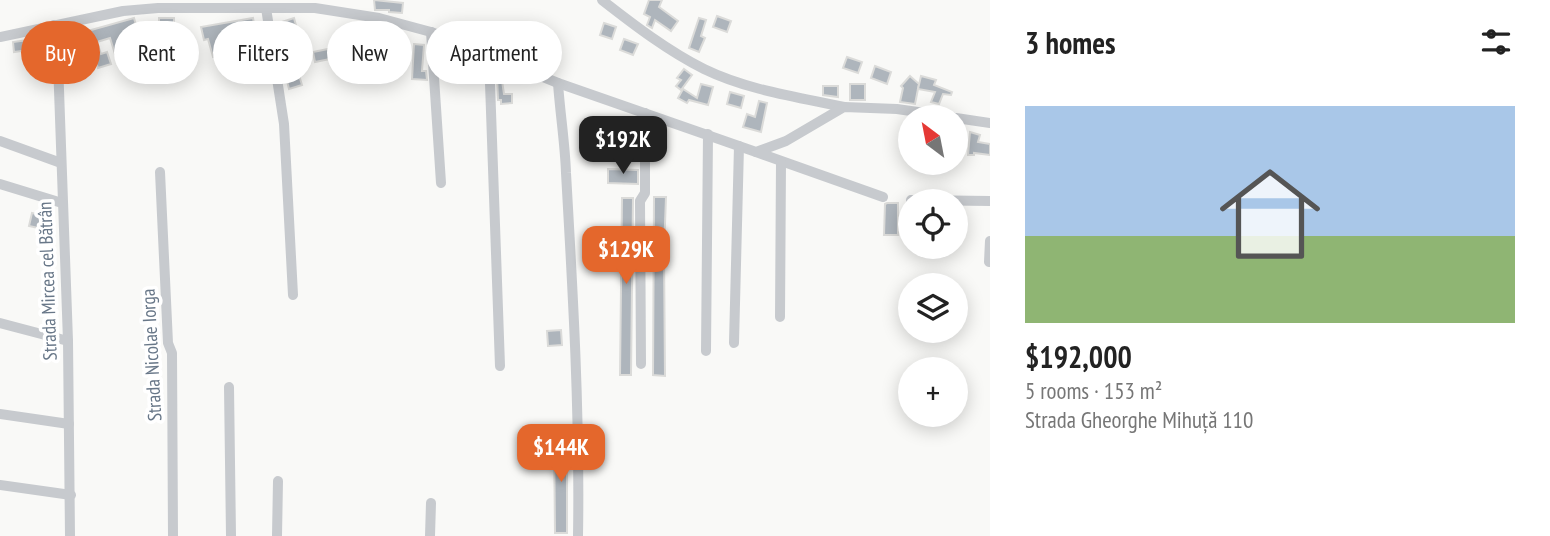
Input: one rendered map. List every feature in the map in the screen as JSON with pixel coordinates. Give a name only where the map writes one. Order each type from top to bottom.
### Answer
[{"type":"street","points":[[602,0],[662,43],[706,70],[772,92],[844,107],[898,109]]},
{"type":"street","points":[[74,21],[123,11],[222,4],[342,12],[398,22],[426,31]]},
{"type":"street","points":[[266,8],[284,124],[293,295]]},
{"type":"street","points":[[0,37],[21,32]]},
{"type":"street","name":"Strada Mircea cel Bătrân","points":[[59,84],[68,341],[71,536]]},
{"type":"street","points":[[434,84],[441,183]]},
{"type":"street","points":[[490,84],[500,366]]},
{"type":"street","points":[[558,84],[566,164],[571,275],[579,474],[578,536]]},
{"type":"street","points":[[561,84],[883,197]]},
{"type":"street","points":[[756,152],[786,141],[844,107]]},
{"type":"street","points":[[641,364],[639,201],[645,193],[645,113]]},
{"type":"street","points":[[968,120],[990,123]]},
{"type":"street","points":[[706,351],[708,134]]},
{"type":"street","points":[[0,141],[61,163]]},
{"type":"street","points":[[734,343],[739,146]]},
{"type":"street","points":[[780,317],[781,162]]},
{"type":"street","name":"Strada Nicolae Iorga","points":[[160,172],[168,343],[172,353],[173,536]]},
{"type":"street","points":[[0,184],[62,202]]},
{"type":"street","points":[[968,201],[990,201]]},
{"type":"street","points":[[989,262],[990,241]]},
{"type":"street","points":[[0,323],[68,341]]},
{"type":"street","points":[[229,387],[230,536]]},
{"type":"street","points":[[0,414],[69,424]]},
{"type":"street","points":[[277,536],[278,481]]},
{"type":"street","points":[[0,485],[71,495]]},
{"type":"street","points":[[430,503],[430,536]]},
{"type":"building","points":[[374,0],[403,3],[402,13],[375,10]]},
{"type":"building","points":[[649,0],[662,0],[659,7],[678,21],[671,31],[655,20],[652,28],[647,25],[650,17],[644,14]]},
{"type":"building","points":[[717,16],[731,21],[727,32],[713,27]]},
{"type":"building","points":[[159,18],[174,18],[174,21],[159,21]]},
{"type":"building","points":[[699,18],[706,20],[701,36],[705,38],[699,52],[689,48]]},
{"type":"building","points":[[604,23],[616,27],[612,39],[600,35]]},
{"type":"building","points":[[114,24],[114,51],[110,38],[100,41],[100,28]]},
{"type":"building","points":[[213,25],[213,57],[208,39],[204,40],[201,27]]},
{"type":"building","points":[[624,39],[638,44],[633,55],[620,50]]},
{"type":"building","points":[[21,41],[21,51],[14,52],[13,42]]},
{"type":"building","points":[[414,44],[424,45],[422,71],[426,71],[426,80],[412,79]]},
{"type":"building","points":[[327,49],[327,60],[315,62],[313,52]]},
{"type":"building","points":[[100,51],[101,54],[107,52],[111,64],[100,67]]},
{"type":"building","points":[[847,57],[862,62],[858,73],[843,68]]},
{"type":"building","points":[[875,66],[891,72],[887,84],[871,78]]},
{"type":"building","points":[[684,69],[692,75],[681,90],[676,86],[681,80],[677,78]]},
{"type":"building","points":[[910,76],[919,84],[915,104],[900,102],[903,88],[901,86]]},
{"type":"building","points":[[921,76],[936,80],[934,85],[952,92],[951,95],[943,94],[939,104],[931,102],[935,92],[918,89]]},
{"type":"building","points":[[288,84],[302,84],[302,85],[289,89]]},
{"type":"building","points":[[497,84],[502,84],[504,94],[512,94],[512,103],[501,104],[501,100],[498,100]]},
{"type":"building","points":[[701,84],[713,87],[708,105],[689,100],[687,103],[678,98],[683,89],[697,98]]},
{"type":"building","points":[[850,84],[865,84],[865,100],[850,100]]},
{"type":"building","points":[[823,86],[838,86],[838,97],[823,95]]},
{"type":"building","points":[[730,92],[744,96],[741,108],[727,104]]},
{"type":"building","points":[[759,101],[767,103],[761,132],[743,127],[747,114],[755,117]]},
{"type":"building","points":[[970,132],[980,135],[978,142],[990,144],[990,155],[968,155]]},
{"type":"building","points":[[608,169],[638,170],[638,184],[608,183]]},
{"type":"building","points":[[654,197],[666,197],[665,376],[653,375]]},
{"type":"building","points":[[622,198],[633,198],[631,375],[620,375]]},
{"type":"building","points":[[898,203],[898,235],[884,235],[885,204]]},
{"type":"building","points":[[32,213],[46,216],[43,229],[29,226]]},
{"type":"building","points":[[561,330],[562,345],[548,346],[547,331]]},
{"type":"building","points":[[554,436],[567,436],[567,533],[555,533]]}]
